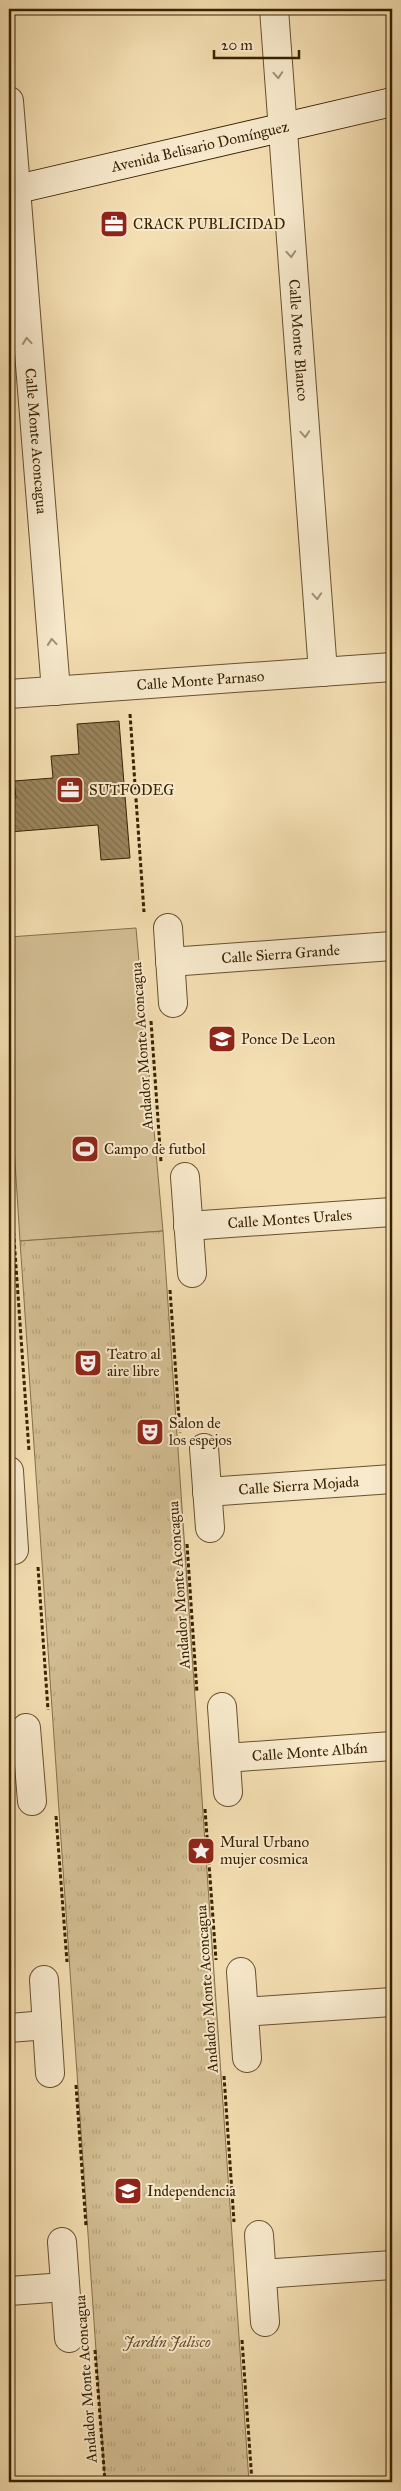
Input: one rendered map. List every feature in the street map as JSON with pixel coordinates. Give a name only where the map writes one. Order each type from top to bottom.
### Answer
[{"type":"street","name":"Calle Monte Blanco","points":[[274,9],[323,672]]},
{"type":"street","name":"Calle Monte Aconcagua","points":[[9,101],[12,190],[56,691]]},
{"type":"street","name":"Avenida Belisario Domínguez","points":[[12,190],[392,102]]},
{"type":"street","name":"Calle Monte Parnaso","points":[[9,694],[392,668]]},
{"type":"street","points":[[162,1008],[170,962],[168,928]]},
{"type":"street","name":"Calle Sierra Grande","points":[[170,962],[392,946]]},
{"type":"street","points":[[173,1175],[188,1226],[181,1277]]},
{"type":"street","name":"Calle Montes Urales","points":[[188,1226],[392,1212]]},
{"type":"street","points":[[192,1444],[207,1492],[198,1534]]},
{"type":"street","points":[[14,1550],[10,1505],[19,1463]]},
{"type":"street","name":"Calle Sierra Mojada","points":[[207,1492],[392,1479]]},
{"type":"street","points":[[210,1703],[226,1758],[228,1792]]},
{"type":"street","points":[[32,1801],[19,1773],[38,1722]]},
{"type":"street","name":"Calle Monte Albán","points":[[226,1758],[392,1746]]},
{"type":"street","points":[[228,1969],[244,2012],[247,2058]]},
{"type":"street","points":[[44,1980],[50,2073]]},
{"type":"street","points":[[244,2012],[392,2002]]},
{"type":"street","points":[[9,2028],[47,2025]]},
{"type":"street","points":[[253,2328],[262,2274],[259,2235]]},
{"type":"street","points":[[74,2238],[65,2287],[82,2341]]},
{"type":"street","points":[[262,2274],[392,2265]]},
{"type":"street","points":[[9,2291],[65,2287]]},
{"type":"path","points":[[128,686],[144,914]]},
{"type":"path","name":"Andador Monte Aconcagua","points":[[162,1008],[173,1175]]},
{"type":"path","points":[[9,1167],[19,1463]]},
{"type":"path","points":[[181,1277],[192,1444]]},
{"type":"path","name":"Andador Monte Aconcagua","points":[[198,1534],[210,1703]]},
{"type":"path","points":[[38,1566],[38,1722]]},
{"type":"path","name":"Andador Monte Aconcagua","points":[[205,1808],[228,1969]]},
{"type":"path","points":[[56,1815],[67,1964]]},
{"type":"path","name":"Andador Monte Aconcagua","points":[[224,2075],[234,2224]]},
{"type":"path","points":[[74,2238],[76,2084]]},
{"type":"path","points":[[252,2482],[253,2328]]},
{"type":"path","name":"Andador Monte Aconcagua","points":[[82,2341],[104,2482]]},
{"type":"green space","name":"Campo de futbol","points":[[136,928],[163,1231],[20,1241],[9,1067],[9,937]]},
{"type":"green space","name":"Jardín Jalisco","points":[[163,1231],[249,2482],[105,2482],[20,1241]]},
{"type":"building","name":"SUTFODEG","points":[[119,721],[130,858],[101,860],[98,825],[9,832],[9,799],[16,798],[14,781],[53,778],[51,756],[79,754],[77,724]]},
{"type":"place","name":"CRACK PUBLICIDAD","points":[[114,224]]},
{"type":"place","name":"SUTFODEG","points":[[70,790]]},
{"type":"place","name":"Ponce De Leon","points":[[222,1039]]},
{"type":"place","name":"Campo de futbol","points":[[85,1149]]},
{"type":"place","name":"Teatro al aire libre","points":[[88,1363]]},
{"type":"place","name":"Salon de los espejos","points":[[150,1432]]},
{"type":"place","name":"Mural Urbano mujer cosmica","points":[[201,1851]]},
{"type":"place","name":"Independencia","points":[[128,2191]]}]
